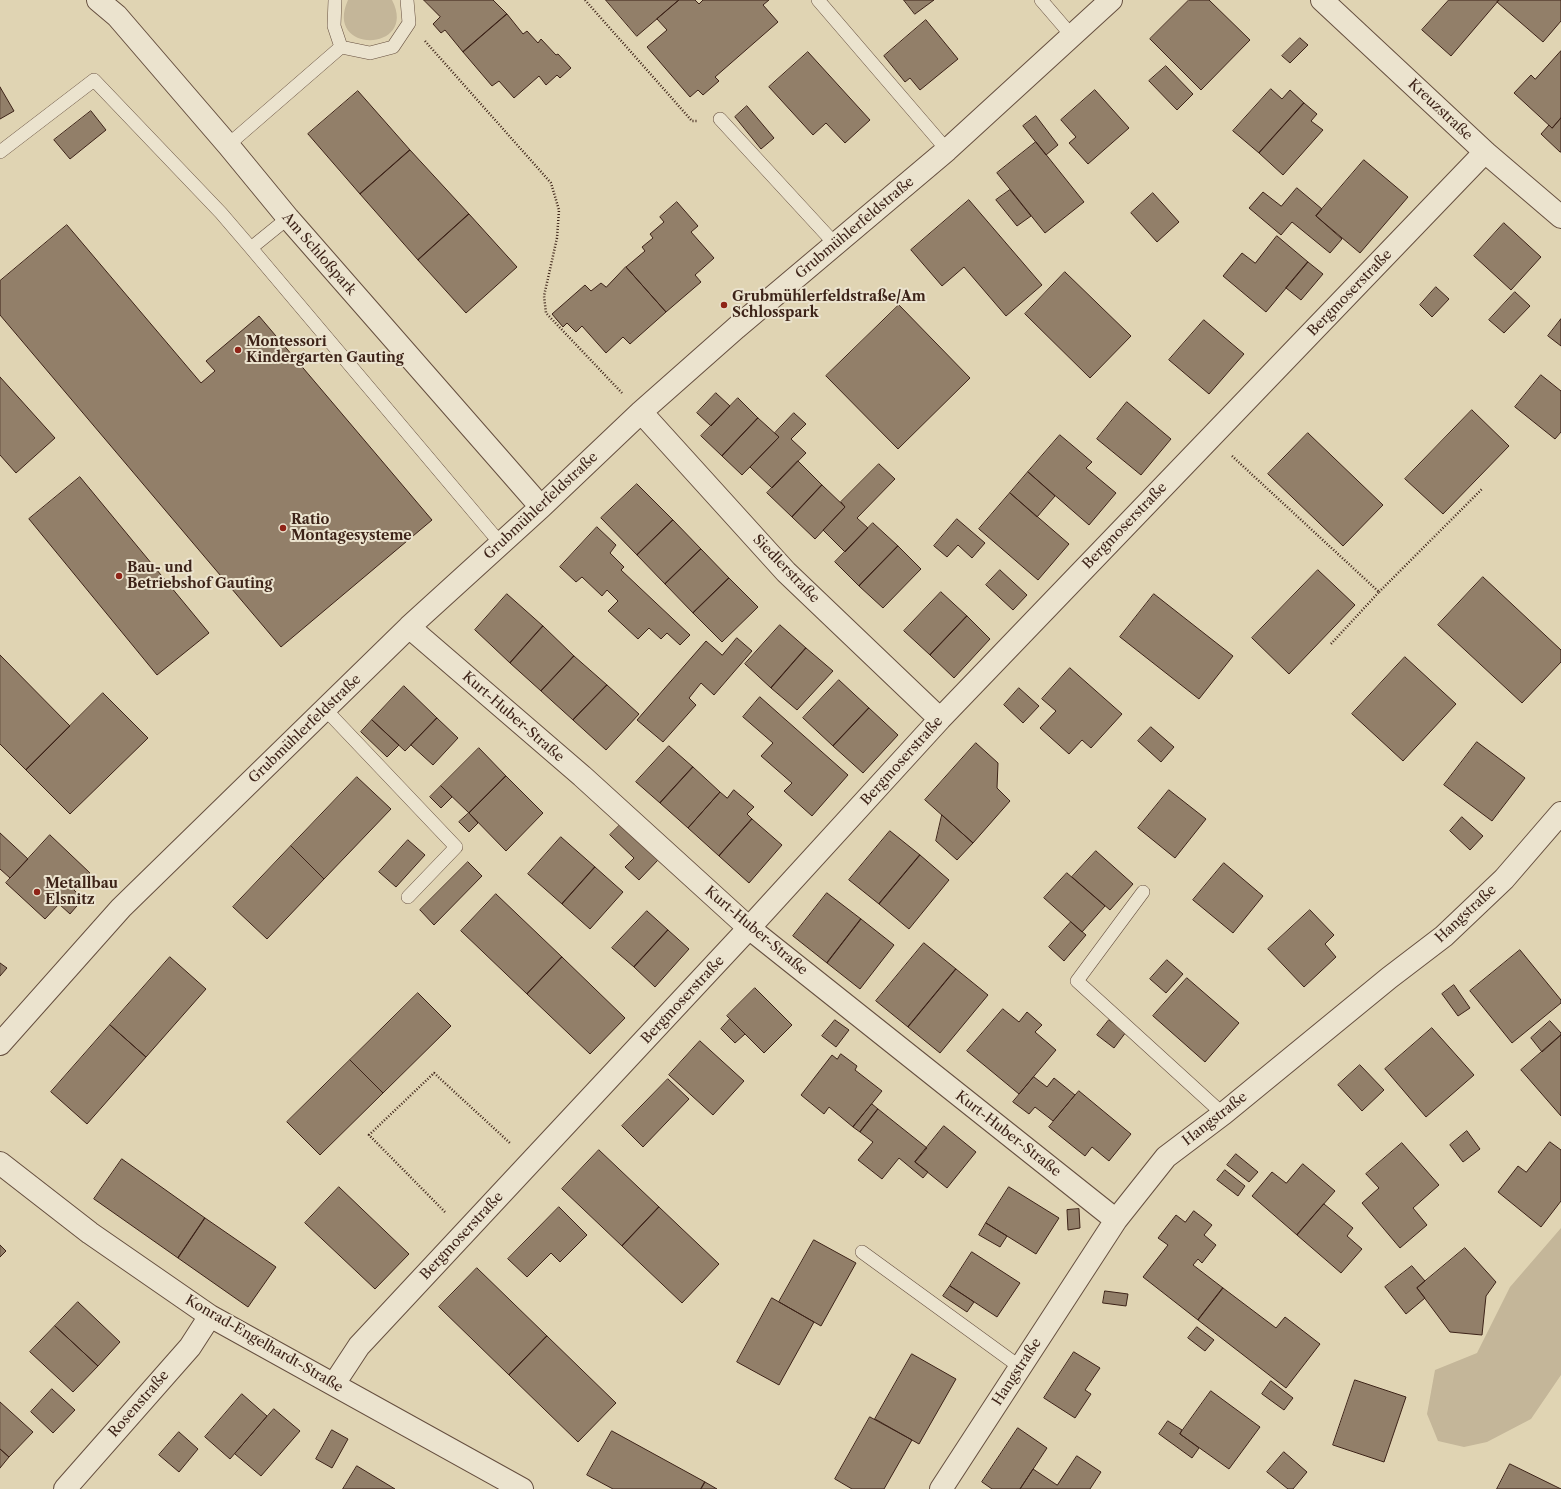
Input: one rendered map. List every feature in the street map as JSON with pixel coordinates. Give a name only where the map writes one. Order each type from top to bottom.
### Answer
[{"type":"street","name":"Am Schloßpark","points":[[98,0],[117,16],[228,145],[288,218],[541,507]]},
{"type":"street","name":"Grubmühlerfeldstraße","points":[[0,1044],[121,908],[409,627],[541,507],[641,412],[736,328],[947,150],[1111,0]]},
{"type":"street","name":"Kreuzstraße","points":[[1322,0],[1485,152],[1561,217]]},
{"type":"street","name":"Bergmoserstraße","points":[[334,1384],[359,1346],[749,928],[940,719],[1485,152]]},
{"type":"street","name":"Siedlerstraße","points":[[641,412],[786,572],[940,719]]},
{"type":"street","name":"Kurt-Huber-Straße","points":[[409,627],[582,776],[749,928],[1116,1220]]},
{"type":"street","name":"Hangstraße","points":[[941,1489],[1116,1220],[1166,1157],[1223,1114],[1389,978],[1444,936],[1504,879],[1561,813]]},
{"type":"street","name":"Konrad-Engelhardt-Straße","points":[[0,1163],[90,1233],[210,1316],[334,1384],[494,1482],[522,1489]]},
{"type":"street","name":"Rosenstraße","points":[[65,1489],[190,1347],[210,1316]]},
{"type":"lane","points":[[335,0],[334,26],[341,47]]},
{"type":"lane","points":[[341,47],[370,53],[393,47],[409,23],[407,0]]},
{"type":"lane","points":[[818,0],[947,150]]},
{"type":"lane","points":[[1042,0],[1072,36]]},
{"type":"lane","points":[[228,145],[341,47]]},
{"type":"lane","points":[[0,152],[94,80],[221,213],[501,544]]},
{"type":"lane","points":[[720,119],[836,245]]},
{"type":"lane","points":[[251,248],[288,218]]},
{"type":"lane","points":[[325,709],[456,847],[408,897]]},
{"type":"lane","points":[[1143,892],[1077,981],[1223,1114]]},
{"type":"lane","points":[[862,1252],[1020,1367]]},
{"type":"path","points":[[585,0],[692,121],[720,119]]},
{"type":"path","points":[[409,23],[551,183],[559,210],[557,238],[544,296],[546,313],[641,412]]},
{"type":"path","points":[[1230,454],[1379,592]]},
{"type":"path","points":[[1330,645],[1379,592],[1482,489]]},
{"type":"path","points":[[465,1232],[369,1135],[434,1073],[531,1162]]},
{"type":"shaded area","points":[[348,0],[392,0],[397,17],[393,30],[383,37],[371,40],[358,38],[348,31],[344,18]]},
{"type":"shaded area","points":[[1561,1228],[1561,1375],[1531,1419],[1487,1442],[1464,1447],[1438,1441],[1427,1414],[1435,1370],[1477,1353],[1510,1287]]},
{"type":"building","points":[[424,0],[493,0],[507,14],[463,52],[445,30],[441,33],[433,24],[440,17]]},
{"type":"building","points":[[606,0],[679,0],[637,36]]},
{"type":"building","points":[[679,0],[695,0],[699,4],[703,0],[769,0],[763,5],[778,22],[715,77],[719,81],[703,95],[698,90],[690,97],[647,47],[667,30],[657,19]]},
{"type":"building","points":[[904,0],[934,0],[915,14]]},
{"type":"building","points":[[1189,0],[1209,0],[1250,40],[1201,90],[1150,39]]},
{"type":"building","points":[[1449,0],[1499,0],[1451,56],[1422,30]]},
{"type":"building","points":[[1499,0],[1561,0],[1561,21],[1543,42],[1497,2]]},
{"type":"building","points":[[507,14],[523,34],[527,31],[538,43],[541,39],[571,68],[560,78],[557,75],[546,85],[539,76],[514,98],[499,81],[492,86],[463,52]]},
{"type":"building","points":[[926,20],[958,59],[920,90],[910,78],[905,82],[884,56]]},
{"type":"building","points":[[1300,38],[1308,45],[1290,63],[1282,56]]},
{"type":"building","points":[[1561,51],[1561,118],[1552,128],[1514,93],[1531,75],[1535,79]]},
{"type":"building","points":[[808,52],[870,120],[845,143],[826,123],[813,135],[769,87]]},
{"type":"building","points":[[1166,66],[1193,94],[1177,110],[1149,81]]},
{"type":"building","points":[[0,87],[14,111],[0,119]]},
{"type":"building","points":[[1271,89],[1282,99],[1290,90],[1304,103],[1259,153],[1233,131]]},
{"type":"building","points":[[1095,90],[1129,128],[1088,164],[1069,143],[1076,137],[1061,120]]},
{"type":"building","points":[[358,91],[410,150],[360,194],[308,134]]},
{"type":"building","points":[[1304,103],[1317,114],[1311,121],[1323,130],[1283,175],[1259,153]]},
{"type":"building","points":[[747,106],[774,138],[761,149],[735,117]]},
{"type":"building","points":[[91,111],[106,130],[70,159],[54,140]]},
{"type":"building","points":[[1036,116],[1058,145],[1046,155],[1023,126]]},
{"type":"building","points":[[1561,118],[1560,152],[1541,134],[1549,125],[1552,128]]},
{"type":"building","points":[[1036,142],[1084,202],[1045,233],[997,173]]},
{"type":"building","points":[[410,150],[469,214],[418,260],[360,194]]},
{"type":"building","points":[[1364,160],[1408,197],[1360,253],[1316,216]]},
{"type":"building","points":[[1297,188],[1322,209],[1316,216],[1342,239],[1330,253],[1292,222],[1281,235],[1249,208],[1263,192],[1281,206]]},
{"type":"building","points":[[1010,190],[1031,216],[1017,226],[996,200]]},
{"type":"building","points":[[1153,193],[1179,222],[1157,242],[1131,213]]},
{"type":"building","points":[[969,200],[1042,285],[1006,316],[964,267],[942,286],[911,250]]},
{"type":"building","points":[[677,202],[698,226],[691,232],[714,258],[695,275],[701,282],[666,312],[626,267],[645,251],[642,247],[653,238],[650,234],[664,222],[660,217]]},
{"type":"building","points":[[469,214],[517,267],[466,313],[418,260]]},
{"type":"building","points":[[1504,223],[1541,257],[1511,290],[1474,256]]},
{"type":"building","points":[[67,225],[201,383],[215,371],[206,361],[259,316],[432,520],[281,647],[0,315],[0,281]]},
{"type":"building","points":[[1277,236],[1308,262],[1266,312],[1223,276],[1242,253],[1255,263]]},
{"type":"building","points":[[1308,262],[1323,274],[1301,300],[1286,288]]},
{"type":"building","points":[[626,267],[666,312],[630,344],[623,337],[606,353],[582,326],[576,332],[567,323],[563,327],[552,314],[585,285],[591,291],[601,283],[606,287]]},
{"type":"building","points":[[1065,272],[1131,336],[1090,378],[1025,314]]},
{"type":"building","points":[[1436,287],[1449,299],[1432,317],[1420,305]]},
{"type":"building","points":[[1515,292],[1530,306],[1504,333],[1489,320]]},
{"type":"building","points":[[899,305],[970,378],[898,449],[826,376]]},
{"type":"building","points":[[1561,319],[1561,346],[1548,336]]},
{"type":"building","points":[[1204,320],[1244,354],[1209,394],[1169,360]]},
{"type":"building","points":[[1541,375],[1561,391],[1561,432],[1555,439],[1515,407]]},
{"type":"building","points":[[0,377],[55,438],[16,473],[0,455]]},
{"type":"building","points":[[716,393],[730,406],[711,426],[697,413]]},
{"type":"building","points":[[738,398],[758,418],[722,456],[701,436]]},
{"type":"building","points":[[1127,402],[1171,439],[1141,475],[1097,439]]},
{"type":"building","points":[[1472,410],[1509,446],[1443,514],[1405,479]]},
{"type":"building","points":[[794,413],[806,424],[791,439],[806,453],[772,488],[750,467],[779,437],[775,433]]},
{"type":"building","points":[[758,418],[779,437],[742,475],[722,456]]},
{"type":"building","points":[[1308,433],[1383,505],[1343,546],[1268,474]]},
{"type":"building","points":[[1060,435],[1092,462],[1086,468],[1116,493],[1089,525],[1028,472]]},
{"type":"building","points":[[798,461],[822,485],[792,517],[767,493]]},
{"type":"building","points":[[879,464],[895,479],[857,518],[868,528],[845,552],[823,530],[845,507],[841,502]]},
{"type":"building","points":[[1028,472],[1055,496],[1037,517],[1010,493]]},
{"type":"building","name":"Bau- und Betriebshof Gauting","points":[[80,477],[209,633],[157,675],[29,519]]},
{"type":"building","points":[[637,484],[673,520],[637,555],[601,518]]},
{"type":"building","points":[[822,485],[845,507],[815,539],[792,517]]},
{"type":"building","points":[[1010,493],[1069,544],[1038,580],[979,529]]},
{"type":"building","points":[[957,519],[985,543],[972,558],[958,545],[947,557],[934,546]]},
{"type":"building","points":[[673,520],[701,549],[665,584],[637,555]]},
{"type":"building","points":[[873,523],[898,546],[859,586],[835,562]]},
{"type":"building","points":[[597,527],[616,545],[610,553],[624,567],[621,570],[690,635],[680,645],[667,633],[661,639],[649,628],[638,639],[608,611],[618,601],[607,590],[602,596],[582,577],[576,582],[560,567]]},
{"type":"building","points":[[898,546],[921,569],[883,608],[859,586]]},
{"type":"building","points":[[701,549],[729,578],[693,613],[665,584]]},
{"type":"building","points":[[1000,570],[1027,595],[1013,610],[986,585]]},
{"type":"building","points":[[1318,570],[1355,605],[1289,674],[1252,638]]},
{"type":"building","points":[[1483,577],[1561,650],[1561,662],[1522,703],[1438,625]]},
{"type":"building","points":[[729,578],[758,607],[722,642],[693,613]]},
{"type":"building","points":[[941,592],[967,616],[930,655],[904,631]]},
{"type":"building","points":[[507,594],[543,626],[510,663],[475,630]]},
{"type":"building","points":[[1154,594],[1233,656],[1199,699],[1120,637]]},
{"type":"building","points":[[967,616],[990,639],[954,678],[930,655]]},
{"type":"building","points":[[780,625],[806,648],[771,688],[745,664]]},
{"type":"building","points":[[543,626],[574,656],[541,691],[510,663]]},
{"type":"building","points":[[737,638],[752,651],[714,695],[701,683],[689,698],[696,705],[663,742],[637,720],[706,641],[722,655]]},
{"type":"building","points":[[806,648],[833,671],[797,710],[771,688]]},
{"type":"building","points":[[0,655],[70,726],[26,770],[0,744]]},
{"type":"building","points":[[574,656],[607,685],[573,720],[541,691]]},
{"type":"building","points":[[1405,657],[1456,704],[1403,761],[1352,714]]},
{"type":"building","points":[[1070,668],[1122,714],[1091,748],[1082,740],[1069,754],[1040,728],[1056,711],[1042,699]]},
{"type":"building","points":[[839,680],[869,708],[833,746],[803,718]]},
{"type":"building","points":[[607,685],[639,714],[606,750],[573,720]]},
{"type":"building","points":[[404,686],[437,718],[405,751],[372,720]]},
{"type":"building","points":[[1019,688],[1039,706],[1023,723],[1004,705]]},
{"type":"building","points":[[103,693],[148,738],[70,814],[26,770]]},
{"type":"building","points":[[760,697],[848,775],[812,816],[784,791],[792,783],[761,756],[773,743],[743,717]]},
{"type":"building","points":[[869,708],[898,735],[863,773],[833,746]]},
{"type":"building","points":[[437,718],[458,738],[433,765],[411,745]]},
{"type":"building","points":[[372,720],[399,745],[387,757],[361,732]]},
{"type":"building","points":[[1151,727],[1174,747],[1161,762],[1138,741]]},
{"type":"building","points":[[1477,742],[1525,778],[1492,821],[1444,785]]},
{"type":"building","points":[[976,743],[998,763],[997,788],[1010,801],[973,843],[925,800]]},
{"type":"building","points":[[669,746],[693,767],[660,803],[636,782]]},
{"type":"building","points":[[479,748],[506,776],[469,813],[441,786]]},
{"type":"building","points":[[693,767],[720,792],[688,828],[660,803]]},
{"type":"building","points":[[506,776],[543,813],[506,851],[469,813]]},
{"type":"building","points":[[357,777],[391,809],[324,879],[291,846]]},
{"type":"building","points":[[441,786],[452,797],[441,808],[430,797]]},
{"type":"building","points":[[734,790],[754,807],[747,814],[752,819],[719,856],[688,828],[720,792],[727,798]]},
{"type":"building","points":[[1169,790],[1206,819],[1175,858],[1138,828]]},
{"type":"building","points":[[469,813],[478,823],[469,832],[459,822]]},
{"type":"building","points":[[942,815],[973,843],[957,860],[936,841]]},
{"type":"building","points":[[1462,817],[1483,836],[1470,850],[1450,831]]},
{"type":"building","points":[[752,819],[782,845],[749,883],[719,856]]},
{"type":"building","points":[[620,825],[658,860],[639,880],[625,867],[634,858],[610,835]]},
{"type":"building","points":[[890,831],[920,855],[879,904],[849,880]]},
{"type":"building","points":[[0,833],[28,859],[10,878],[0,869]]},
{"type":"building","points":[[50,835],[90,873],[74,890],[83,899],[70,914],[59,904],[45,919],[6,883]]},
{"type":"building","points":[[561,837],[595,867],[562,904],[528,874]]},
{"type":"building","points":[[408,840],[425,855],[396,887],[379,872]]},
{"type":"building","points":[[291,846],[324,879],[267,939],[233,907]]},
{"type":"building","points":[[1096,851],[1133,884],[1110,910],[1072,877]]},
{"type":"building","points":[[920,855],[949,880],[909,929],[879,904]]},
{"type":"building","points":[[468,862],[482,876],[434,925],[420,910]]},
{"type":"building","points":[[1224,863],[1263,896],[1233,933],[1193,900]]},
{"type":"building","points":[[595,867],[623,892],[590,929],[562,904]]},
{"type":"building","points":[[1067,873],[1105,906],[1082,932],[1044,898]]},
{"type":"building","points":[[827,893],[861,919],[827,963],[793,936]]},
{"type":"building","points":[[496,894],[562,957],[527,994],[461,931]]},
{"type":"building","points":[[1310,910],[1334,935],[1325,944],[1336,957],[1304,987],[1268,949]]},
{"type":"building","points":[[647,911],[668,930],[634,967],[612,948]]},
{"type":"building","points":[[861,919],[894,945],[860,989],[827,963]]},
{"type":"building","points":[[1071,922],[1086,935],[1064,961],[1049,947]]},
{"type":"building","points":[[668,930],[689,949],[655,987],[634,967]]},
{"type":"building","points":[[924,943],[956,969],[908,1027],[876,1001]]},
{"type":"building","points":[[1520,950],[1561,1000],[1561,1003],[1512,1043],[1470,991]]},
{"type":"building","points":[[170,957],[206,989],[146,1057],[110,1025]]},
{"type":"building","points":[[562,957],[625,1018],[590,1054],[527,994]]},
{"type":"building","points":[[1167,960],[1183,974],[1166,993],[1150,979]]},
{"type":"building","points":[[0,963],[7,968],[0,976]]},
{"type":"building","points":[[956,969],[988,995],[940,1053],[908,1027]]},
{"type":"building","points":[[1187,978],[1239,1023],[1205,1062],[1153,1016]]},
{"type":"building","points":[[1454,985],[1470,1008],[1458,1016],[1442,994]]},
{"type":"building","points":[[755,988],[792,1025],[764,1053],[727,1016]]},
{"type":"building","points":[[418,993],[451,1026],[383,1093],[350,1060]]},
{"type":"building","points":[[1003,1009],[1019,1022],[1027,1012],[1042,1025],[1035,1032],[1056,1050],[1019,1094],[967,1051]]},
{"type":"building","points":[[730,1019],[745,1034],[735,1043],[721,1029]]},
{"type":"building","points":[[835,1020],[849,1030],[836,1047],[822,1036]]},
{"type":"building","points":[[1109,1020],[1126,1032],[1114,1048],[1097,1035]]},
{"type":"building","points":[[1550,1021],[1561,1033],[1561,1035],[1542,1052],[1531,1038]]},
{"type":"building","points":[[110,1025],[146,1057],[87,1124],[51,1092]]},
{"type":"building","points":[[1432,1028],[1474,1075],[1426,1117],[1385,1069]]},
{"type":"building","points":[[1561,1035],[1561,1116],[1521,1070]]},
{"type":"building","points":[[700,1041],[744,1081],[713,1115],[669,1075]]},
{"type":"building","points":[[841,1054],[857,1066],[855,1070],[882,1091],[853,1127],[829,1107],[824,1114],[801,1095],[832,1055],[837,1059]]},
{"type":"building","points":[[350,1060],[383,1093],[320,1155],[287,1122]]},
{"type":"building","points":[[1360,1065],[1384,1090],[1362,1111],[1338,1085]]},
{"type":"building","points":[[1034,1077],[1047,1087],[1054,1078],[1075,1095],[1053,1121],[1035,1107],[1029,1114],[1013,1102]]},
{"type":"building","points":[[668,1079],[689,1099],[643,1147],[622,1126]]},
{"type":"building","points":[[1079,1091],[1131,1134],[1109,1161],[1092,1147],[1085,1156],[1049,1127]]},
{"type":"building","points":[[872,1104],[878,1109],[860,1132],[853,1127]]},
{"type":"building","points":[[878,1109],[927,1148],[915,1162],[928,1172],[923,1178],[899,1158],[882,1179],[858,1160],[873,1142],[860,1132]]},
{"type":"building","points":[[944,1126],[976,1152],[947,1188],[915,1162]]},
{"type":"building","points":[[1467,1131],[1480,1149],[1463,1162],[1450,1145]]},
{"type":"building","points":[[1550,1142],[1561,1150],[1561,1201],[1541,1227],[1498,1192],[1518,1166],[1526,1172]]},
{"type":"building","points":[[1402,1143],[1439,1185],[1413,1208],[1427,1225],[1400,1248],[1362,1203],[1379,1188],[1366,1174]]},
{"type":"building","points":[[599,1150],[659,1207],[622,1246],[562,1189]]},
{"type":"building","points":[[1236,1154],[1258,1172],[1249,1182],[1227,1165]]},
{"type":"building","points":[[122,1159],[205,1218],[178,1258],[94,1199]]},
{"type":"building","points":[[1303,1164],[1335,1191],[1297,1235],[1252,1196],[1272,1172],[1286,1183]]},
{"type":"building","points":[[1225,1170],[1245,1186],[1238,1196],[1217,1180]]},
{"type":"building","points":[[339,1187],[409,1254],[375,1289],[305,1223]]},
{"type":"building","points":[[1009,1187],[1059,1218],[1036,1254],[986,1223]]},
{"type":"building","points":[[1324,1204],[1353,1228],[1347,1236],[1362,1249],[1341,1273],[1297,1235]]},
{"type":"building","points":[[559,1207],[587,1235],[560,1262],[551,1253],[527,1277],[508,1259]]},
{"type":"building","points":[[659,1207],[719,1264],[682,1303],[622,1246]]},
{"type":"building","points":[[1079,1209],[1080,1228],[1068,1230],[1067,1210]]},
{"type":"building","points":[[1194,1211],[1212,1225],[1204,1235],[1216,1245],[1202,1263],[1198,1259],[1193,1265],[1223,1288],[1198,1320],[1143,1277],[1168,1245],[1158,1238],[1176,1215],[1185,1222]]},
{"type":"building","points":[[205,1218],[276,1267],[248,1307],[178,1258]]},
{"type":"building","points":[[986,1223],[1007,1236],[1000,1247],[979,1235]]},
{"type":"building","points":[[814,1240],[856,1263],[821,1326],[779,1302]]},
{"type":"building","points":[[0,1245],[6,1251],[0,1257]]},
{"type":"building","points":[[1465,1248],[1496,1282],[1486,1296],[1482,1335],[1450,1332],[1417,1288]]},
{"type":"building","points":[[972,1252],[1020,1283],[997,1317],[950,1286]]},
{"type":"building","points":[[1412,1266],[1425,1281],[1417,1288],[1425,1298],[1406,1314],[1385,1287]]},
{"type":"building","points":[[477,1268],[547,1336],[509,1375],[439,1307]]},
{"type":"building","points":[[950,1286],[974,1302],[967,1312],[943,1296]]},
{"type":"building","points":[[1223,1288],[1276,1328],[1285,1317],[1320,1344],[1286,1388],[1198,1320]]},
{"type":"building","points":[[1105,1291],[1128,1294],[1126,1306],[1103,1303]]},
{"type":"building","points":[[772,1298],[814,1322],[779,1385],[737,1362]]},
{"type":"building","points":[[78,1302],[120,1342],[98,1366],[55,1326]]},
{"type":"building","points":[[55,1326],[98,1366],[73,1392],[30,1352]]},
{"type":"building","points":[[1197,1327],[1214,1340],[1205,1351],[1188,1338]]},
{"type":"building","points":[[547,1336],[616,1403],[578,1442],[509,1375]]},
{"type":"building","points":[[1074,1352],[1100,1368],[1085,1390],[1091,1394],[1075,1418],[1044,1398]]},
{"type":"building","points":[[912,1354],[956,1379],[919,1444],[875,1419]]},
{"type":"building","points":[[1355,1380],[1406,1397],[1384,1462],[1333,1445]]},
{"type":"building","points":[[1271,1381],[1293,1398],[1284,1410],[1262,1394]]},
{"type":"building","points":[[52,1389],[75,1410],[53,1433],[31,1412]]},
{"type":"building","points":[[1211,1391],[1260,1427],[1229,1469],[1180,1434]]},
{"type":"building","points":[[242,1394],[267,1416],[230,1459],[205,1437]]},
{"type":"building","points":[[0,1402],[33,1432],[9,1457],[0,1449]]},
{"type":"building","points":[[274,1409],[300,1431],[261,1476],[235,1454]]},
{"type":"building","points":[[870,1417],[912,1440],[884,1489],[852,1489],[835,1479]]},
{"type":"building","points":[[1168,1421],[1182,1430],[1180,1434],[1199,1448],[1192,1458],[1159,1434]]},
{"type":"building","points":[[1018,1428],[1047,1448],[1020,1489],[992,1489],[982,1482]]},
{"type":"building","points":[[332,1430],[348,1439],[332,1468],[316,1459]]},
{"type":"building","points":[[612,1431],[705,1482],[701,1489],[613,1489],[587,1475]]},
{"type":"building","points":[[179,1432],[198,1449],[179,1472],[159,1455]]},
{"type":"building","points":[[0,1449],[9,1457],[0,1468]]},
{"type":"building","points":[[1284,1452],[1307,1472],[1293,1489],[1288,1489],[1267,1472]]},
{"type":"building","points":[[1077,1456],[1101,1472],[1090,1489],[1020,1489],[1033,1469],[1057,1485]]},
{"type":"building","points":[[1510,1464],[1561,1489],[1497,1489]]},
{"type":"building","points":[[357,1466],[395,1489],[343,1489]]},
{"type":"building","points":[[705,1482],[717,1489],[701,1489]]},
{"type":"place","name":"Grubmühlerfeldstraße/Am Schlosspark","points":[[724,305]]},
{"type":"place","name":"Montessori Kindergarten Gauting","points":[[238,350]]},
{"type":"place","name":"Ratio Montagesysteme","points":[[283,528]]},
{"type":"place","name":"Bau- und Betriebshof Gauting","points":[[119,576]]},
{"type":"place","name":"Metallbau Elsnitz","points":[[37,892]]}]
